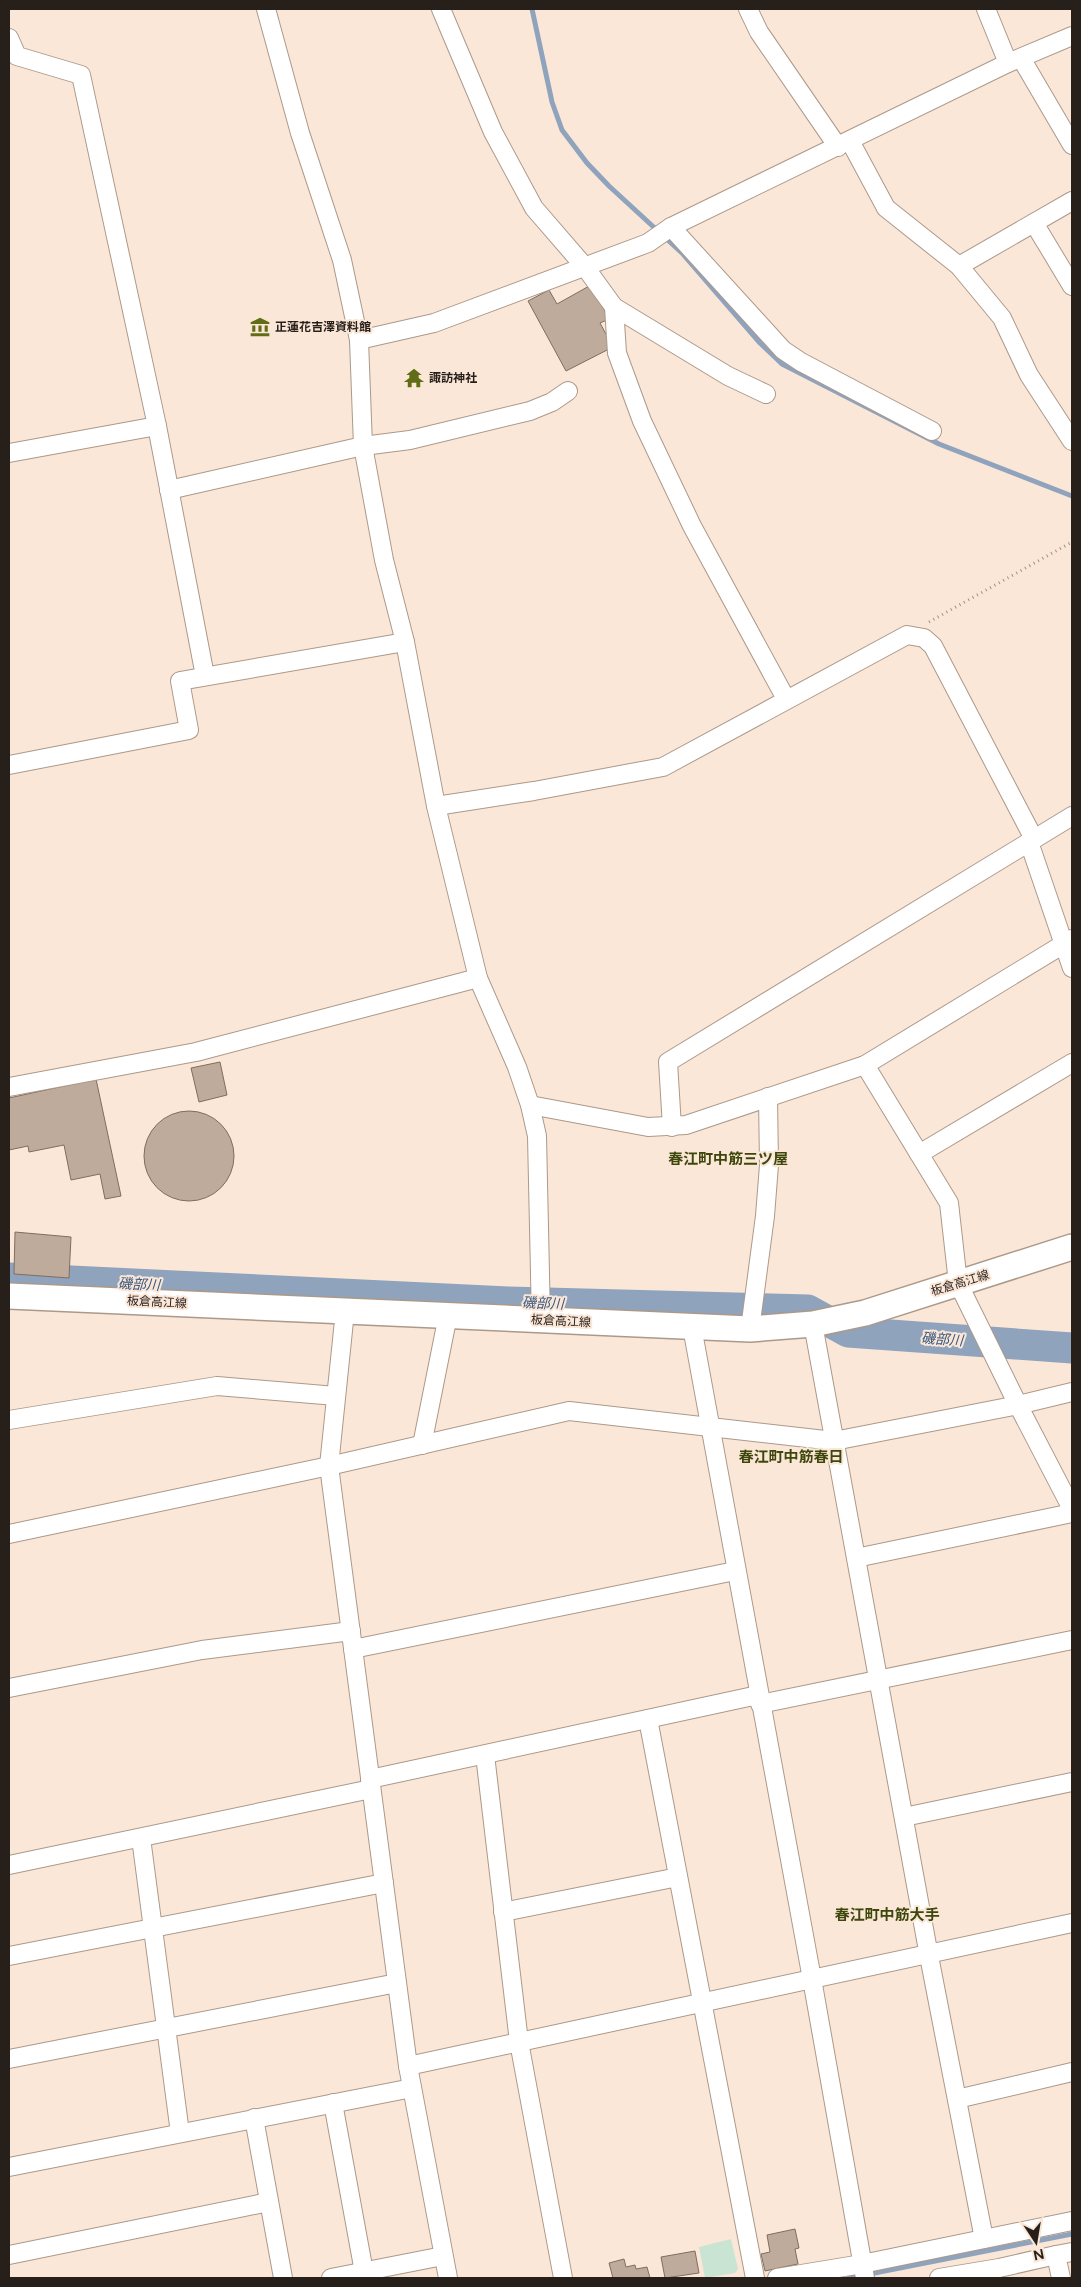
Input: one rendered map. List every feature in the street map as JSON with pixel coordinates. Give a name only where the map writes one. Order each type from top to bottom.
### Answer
[{"type":"main road","name":"板倉高江線","points":[[9,1293],[345,1311],[750,1329],[813,1324],[865,1314],[958,1283],[1013,1268],[1072,1247]]},
{"type":"street","points":[[266,9],[300,133],[342,260],[359,340],[363,446],[384,560],[405,642],[436,806],[478,978],[517,1067],[530,1105],[537,1136],[541,1320]]},
{"type":"street","points":[[441,9],[493,132],[534,208],[585,267],[614,307],[728,376],[766,394]]},
{"type":"street","points":[[748,9],[759,32],[844,144],[886,208],[959,266],[1002,318],[1029,375],[1072,442]]},
{"type":"street","points":[[986,9],[1015,61],[1072,145]]},
{"type":"street","points":[[359,340],[434,323],[648,244],[670,227],[1015,61],[1072,36]]},
{"type":"street","points":[[9,38],[17,56],[81,75],[157,426],[205,676]]},
{"type":"street","points":[[959,266],[1072,201]]},
{"type":"street","points":[[1034,222],[1072,286]]},
{"type":"street","points":[[670,227],[783,350],[801,362],[932,432]]},
{"type":"street","points":[[614,307],[618,354],[642,421],[692,526],[786,699]]},
{"type":"street","points":[[170,490],[363,446],[410,440],[530,411],[552,402],[568,391]]},
{"type":"street","points":[[9,452],[157,426]]},
{"type":"street","points":[[436,806],[534,792],[663,767],[907,635],[924,638],[932,646],[1032,841],[1068,941],[1072,968]]},
{"type":"street","points":[[9,765],[189,730],[180,681],[405,642]]},
{"type":"street","points":[[672,1127],[668,1062],[1072,816]]},
{"type":"street","points":[[530,1105],[648,1127],[672,1127],[686,1124],[865,1065],[1068,941]]},
{"type":"street","points":[[9,1087],[196,1052],[478,978]]},
{"type":"street","points":[[919,1154],[1072,1063]]},
{"type":"street","points":[[865,1065],[948,1203],[958,1283],[1072,1509]]},
{"type":"street","points":[[750,1329],[768,1182],[768,1097]]},
{"type":"street","points":[[345,1311],[329,1466],[408,2066],[448,2278]]},
{"type":"street","points":[[422,1445],[448,1315]]},
{"type":"street","points":[[813,1324],[929,1956],[984,2239]]},
{"type":"street","points":[[692,1327],[864,2271]]},
{"type":"street","points":[[9,1420],[217,1386],[336,1396]]},
{"type":"street","points":[[9,1534],[329,1466],[569,1411],[834,1441],[1018,1405],[1072,1392]]},
{"type":"street","points":[[856,1558],[1072,1513]]},
{"type":"street","points":[[353,1649],[735,1571]]},
{"type":"street","points":[[9,1688],[202,1650],[351,1631]]},
{"type":"street","points":[[9,1865],[141,1838],[484,1755],[648,1719],[879,1681],[1072,1640]]},
{"type":"street","points":[[648,1719],[701,2002],[756,2278]]},
{"type":"street","points":[[484,1755],[519,2042],[563,2278]]},
{"type":"street","points":[[904,1817],[1072,1782]]},
{"type":"street","points":[[141,1838],[180,2133]]},
{"type":"street","points":[[503,1912],[678,1877]]},
{"type":"street","points":[[9,1956],[384,1883]]},
{"type":"street","points":[[408,2066],[701,2002],[929,1956],[1072,1923]]},
{"type":"street","points":[[9,2059],[397,1983]]},
{"type":"street","points":[[957,2099],[1072,2072]]},
{"type":"street","points":[[9,2167],[412,2088]]},
{"type":"street","points":[[333,2103],[364,2272]]},
{"type":"street","points":[[254,2118],[282,2278]]},
{"type":"street","points":[[9,2255],[269,2202]]},
{"type":"street","points":[[777,2278],[864,2271],[984,2239],[1072,2221]]},
{"type":"street","points":[[939,2278],[999,2273],[1064,2253],[1061,2278]]},
{"type":"street","points":[[331,2278],[444,2256]]},
{"type":"path","points":[[907,635],[1072,542]]},
{"type":"green space","points":[[731,2239],[738,2269],[735,2273],[705,2278],[699,2247]]},
{"type":"building","points":[[591,285],[609,319],[600,323],[613,347],[566,371],[528,301],[549,290],[557,304]]},
{"type":"building","points":[[220,1062],[227,1095],[199,1102],[191,1068]]},
{"type":"building","points":[[96,1079],[121,1196],[105,1199],[100,1174],[71,1180],[64,1145],[29,1152],[28,1146],[9,1150],[9,1098]]},
{"type":"building","points":[[189,1111],[206,1114],[221,1124],[231,1139],[234,1156],[231,1173],[221,1188],[206,1198],[189,1201],[172,1198],[157,1188],[147,1173],[144,1156],[147,1139],[157,1124],[172,1114]]},
{"type":"building","points":[[15,1232],[71,1237],[69,1278],[14,1274]]},
{"type":"building","points":[[795,2229],[799,2248],[795,2249],[798,2264],[765,2271],[761,2254],[770,2252],[767,2235]]},
{"type":"building","points":[[695,2251],[699,2273],[665,2278],[661,2257]]},
{"type":"building","points":[[624,2259],[626,2267],[635,2265],[636,2269],[647,2267],[650,2278],[613,2278],[609,2263]]},
{"type":"waterway","points":[[532,9],[552,102],[562,130],[587,163],[609,186],[683,254],[760,343],[782,364],[939,444],[1072,496]]},
{"type":"waterway","name":"磯部川","points":[[9,1278],[508,1302],[808,1310],[848,1332],[1072,1348]]},
{"type":"waterway","points":[[849,2278],[1072,2234]]},
{"type":"place","name":"正蓮花吉澤資料館","points":[[260,327]]},
{"type":"place","name":"諏訪神社","points":[[414,378]]},
{"type":"district","name":"春江町中筋三ツ屋","points":[[728,1159]]},
{"type":"district","name":"春江町中筋春日","points":[[791,1457]]},
{"type":"district","name":"春江町中筋大手","points":[[887,1915]]}]
